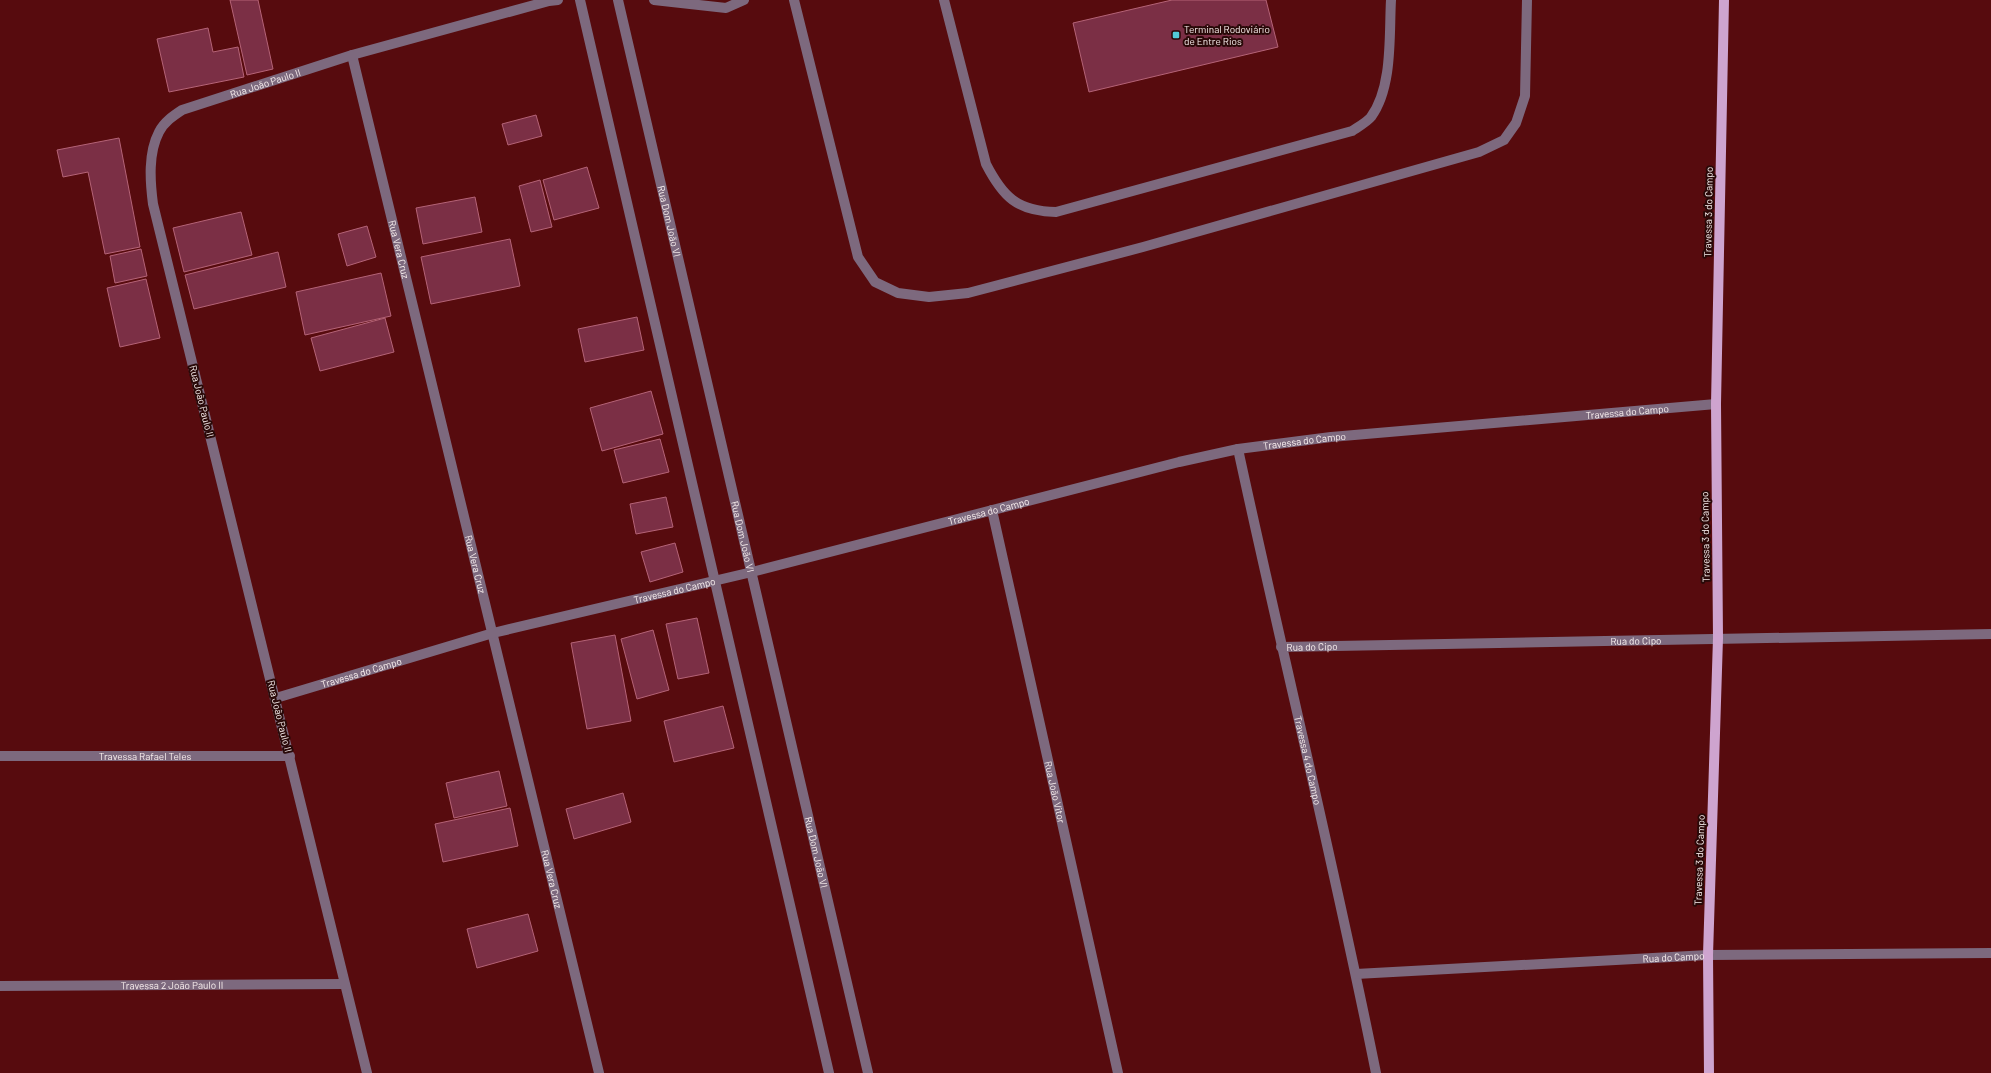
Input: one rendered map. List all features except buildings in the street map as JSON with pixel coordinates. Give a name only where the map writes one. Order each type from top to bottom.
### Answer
[{"type":"main road","name":"Travessa 3 do Campo","points":[[1709,1073],[1708,955],[1718,638],[1716,404],[1724,0]]},
{"type":"street","name":"Rua João Paulo II","points":[[367,1073],[344,984],[276,698],[153,204],[150,162],[159,132],[168,120],[182,110],[352,55],[553,0]]},
{"type":"street","points":[[580,0],[829,1073]]},
{"type":"street","name":"Rua Dom João VI","points":[[618,0],[868,1073]]},
{"type":"street","points":[[654,0],[726,8],[744,0]]},
{"type":"street","points":[[794,0],[858,257],[875,282],[898,293],[929,297],[968,293],[1143,247],[1479,152],[1504,140],[1516,123],[1525,96],[1527,0]]},
{"type":"street","points":[[944,0],[986,164],[997,185],[1015,202],[1037,211],[1056,212],[1352,131],[1371,117],[1381,98],[1387,73],[1391,0]]},
{"type":"street","name":"Rua Vera Cruz","points":[[352,55],[599,1073]]},
{"type":"street","name":"Travessa do Campo","points":[[276,698],[493,633],[752,572],[1179,462],[1238,449],[1388,431],[1716,404]]},
{"type":"street","name":"Travessa 4 do Campo","points":[[1238,449],[1281,647],[1356,974],[1376,1073]]},
{"type":"street","name":"Rua João Vitor","points":[[992,510],[1118,1073]]},
{"type":"street","name":"Rua do Cipo","points":[[1281,647],[1991,634]]},
{"type":"street","name":"Travessa Rafael Teles","points":[[0,756],[290,756]]},
{"type":"street","name":"Rua do Campo","points":[[1356,974],[1708,955],[1991,953]]},
{"type":"street","name":"Travessa 2 João Paulo II","points":[[0,986],[344,984]]},
{"type":"place","name":"Terminal Rodoviário de Entre Rios","points":[[1176,35]]}]
